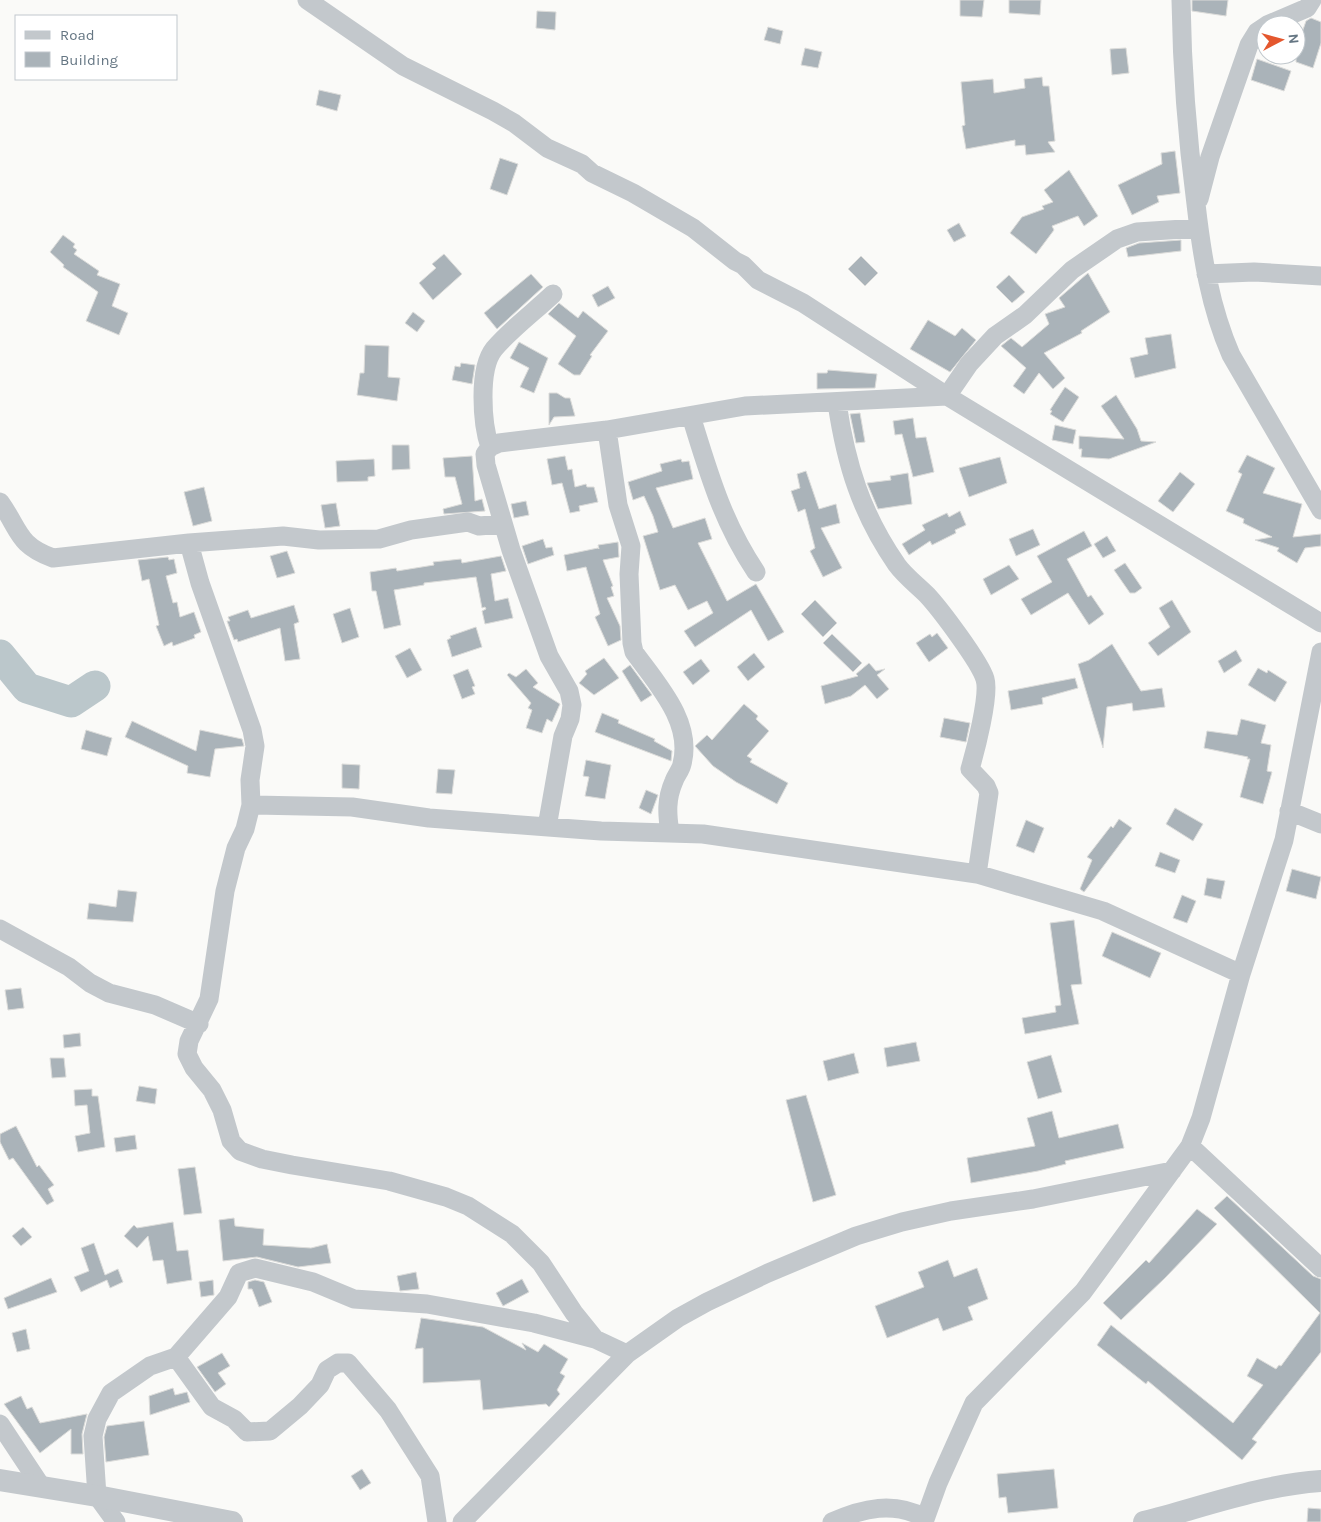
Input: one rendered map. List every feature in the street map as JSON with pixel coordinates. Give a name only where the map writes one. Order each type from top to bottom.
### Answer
[{"type":"street","points":[[307,0],[403,66],[514,123],[547,148],[582,164],[592,173],[633,193],[693,228],[734,261],[743,265],[758,280],[803,303],[947,396],[1321,623]]},
{"type":"street","points":[[1181,0],[1185,107],[1198,220],[1206,274],[1219,328],[1231,355],[1321,510]]},
{"type":"street","points":[[1290,15],[1307,8],[1312,0]]},
{"type":"street","points":[[1198,220],[1210,157],[1249,45],[1256,34]]},
{"type":"street","points":[[947,396],[969,364],[995,336],[1025,315],[1072,270],[1117,239],[1136,232],[1198,220]]},
{"type":"street","points":[[1206,274],[1254,272],[1321,276]]},
{"type":"street","points":[[490,447],[485,435],[483,393],[486,370],[493,350],[553,294]]},
{"type":"street","points":[[547,827],[563,736],[570,719],[572,705],[569,691],[549,656],[503,524],[486,465],[485,454],[490,447],[499,443],[607,430],[745,406],[837,403],[947,396]]},
{"type":"street","points":[[837,403],[844,451],[869,519],[898,567],[928,596],[966,646],[986,680],[978,742],[970,769],[986,786],[989,793],[977,874]]},
{"type":"street","points":[[691,416],[714,490],[736,542],[756,572]]},
{"type":"street","points":[[607,430],[618,505],[631,546],[628,574],[634,652],[673,707],[682,732],[684,752],[682,766],[668,796],[667,812],[670,833]]},
{"type":"street","points":[[0,502],[20,538],[41,554],[53,558],[190,543],[283,536],[320,540],[379,539],[411,530],[468,522],[479,526],[503,524]]},
{"type":"street","points":[[190,543],[200,583],[230,675],[252,730],[255,746],[250,780],[251,805],[245,829],[236,848],[225,892],[209,999],[199,1024],[189,1041],[187,1054],[194,1068],[212,1090],[222,1110],[231,1141],[240,1151],[262,1159],[389,1181],[446,1197],[468,1206],[512,1234],[541,1262],[574,1313],[596,1339]]},
{"type":"street","points":[[832,1522],[853,1513],[884,1506],[912,1510],[925,1520],[957,1438],[974,1403],[1083,1292],[1190,1146],[1200,1118],[1241,974],[1284,840],[1321,652]]},
{"type":"street","points":[[251,805],[352,807],[429,818],[734,838],[977,874],[1103,910],[1241,974]]},
{"type":"street","points":[[1289,811],[1321,824]]},
{"type":"street","points":[[0,930],[69,966],[90,983],[109,993],[155,1005],[199,1024]]},
{"type":"street","points":[[1190,1146],[1321,1268]]},
{"type":"street","points":[[462,1522],[627,1354],[678,1318],[707,1302],[768,1273],[856,1236],[902,1222],[951,1211],[1033,1199],[1172,1171]]},
{"type":"street","points":[[116,1522],[97,1496],[93,1436],[97,1419],[111,1392],[150,1366],[176,1357],[228,1297],[239,1272],[255,1268],[313,1282],[354,1299],[435,1305],[534,1323],[596,1339],[627,1354]]},
{"type":"street","points":[[176,1357],[212,1407],[234,1419],[247,1432],[270,1431],[307,1399],[320,1385],[328,1370],[338,1363],[348,1363],[388,1410],[430,1476],[437,1522]]},
{"type":"street","points":[[0,1424],[41,1486]]},
{"type":"street","points":[[0,1480],[97,1496],[232,1522]]},
{"type":"street","points":[[1156,1521],[1264,1489],[1294,1482],[1321,1481]]},
{"type":"building","points":[[960,0],[984,0],[982,17],[960,16]]},
{"type":"building","points":[[1009,0],[1041,0],[1040,15],[1009,13]]},
{"type":"building","points":[[1192,0],[1228,0],[1226,16],[1192,11]]},
{"type":"building","points":[[537,11],[556,12],[555,30],[536,28]]},
{"type":"building","points":[[1311,18],[1321,22],[1321,43],[1313,68],[1304,65],[1306,21]]},
{"type":"building","points":[[768,27],[783,31],[780,44],[764,40]]},
{"type":"building","points":[[805,48],[822,52],[818,68],[801,65]]},
{"type":"building","points":[[1126,48],[1129,73],[1112,75],[1110,49]]},
{"type":"building","points":[[1256,62],[1256,65],[1274,65],[1291,71],[1284,91],[1251,80]]},
{"type":"building","points":[[1042,77],[1043,86],[1049,86],[1055,141],[1048,142],[1055,152],[1026,155],[1025,145],[1015,146],[1015,140],[966,149],[962,126],[965,125],[961,82],[993,79],[994,93],[1025,88],[1024,79]]},
{"type":"building","points":[[319,90],[341,95],[337,111],[316,105]]},
{"type":"building","points":[[1175,151],[1180,193],[1157,196],[1159,202],[1132,215],[1118,185],[1162,164],[1161,153]]},
{"type":"building","points":[[500,158],[518,164],[507,195],[490,189]]},
{"type":"building","points":[[1069,170],[1098,216],[1084,226],[1078,216],[1052,226],[1054,230],[1036,254],[1010,233],[1022,217],[1044,209],[1042,206],[1053,202],[1044,190]]},
{"type":"building","points":[[959,223],[966,236],[954,242],[947,230]]},
{"type":"building","points":[[63,235],[75,244],[73,247],[77,250],[74,254],[99,271],[97,275],[120,284],[112,306],[128,313],[119,335],[86,321],[98,292],[63,267],[64,265],[50,252]]},
{"type":"building","points":[[1181,240],[1181,251],[1128,257],[1126,248],[1139,243]]},
{"type":"building","points":[[444,254],[462,274],[433,300],[419,283],[436,268],[432,264]]},
{"type":"building","points":[[861,256],[878,273],[865,286],[848,269]]},
{"type":"building","points":[[1088,273],[1110,312],[1081,331],[1082,333],[1044,353],[1065,378],[1053,389],[1039,373],[1024,394],[1013,386],[1026,368],[1001,346],[1011,338],[1022,347],[1049,324],[1045,314],[1065,307],[1059,298]]},
{"type":"building","points":[[531,274],[543,287],[497,329],[484,313]]},
{"type":"building","points":[[1009,275],[1025,292],[1012,303],[996,287]]},
{"type":"building","points":[[608,286],[615,298],[598,307],[592,295]]},
{"type":"building","points":[[559,303],[578,318],[583,311],[608,331],[590,355],[592,356],[580,375],[574,375],[558,364],[576,336],[548,314]]},
{"type":"building","points":[[413,312],[425,321],[417,332],[405,323]]},
{"type":"building","points":[[928,320],[955,336],[962,328],[976,340],[950,372],[910,349]]},
{"type":"building","points":[[1171,334],[1176,368],[1135,378],[1130,358],[1148,354],[1145,338]]},
{"type":"building","points":[[519,342],[548,358],[534,393],[520,387],[529,368],[510,358]]},
{"type":"building","points":[[365,345],[389,346],[388,377],[400,378],[397,401],[357,395],[360,373],[364,373]]},
{"type":"building","points":[[461,363],[475,365],[472,384],[452,380],[455,366],[460,367]]},
{"type":"building","points":[[828,370],[877,374],[875,388],[817,389],[817,373],[827,373]]},
{"type":"building","points":[[1065,387],[1079,397],[1063,422],[1050,414],[1052,411],[1050,410]]},
{"type":"building","points":[[549,393],[557,393],[565,398],[570,398],[575,416],[554,417],[549,425]]},
{"type":"building","points":[[1116,395],[1137,429],[1141,441],[1156,442],[1109,459],[1081,457],[1082,449],[1079,449],[1079,436],[1124,439],[1101,406]]},
{"type":"building","points":[[860,413],[865,442],[856,443],[850,414]]},
{"type":"building","points":[[913,418],[916,438],[926,437],[934,472],[913,477],[902,434],[895,435],[893,421]]},
{"type":"building","points":[[1055,425],[1076,430],[1073,444],[1052,440]]},
{"type":"building","points":[[392,445],[409,445],[410,469],[392,470]]},
{"type":"building","points":[[1247,455],[1275,468],[1263,493],[1302,504],[1293,537],[1321,534],[1321,546],[1305,548],[1297,563],[1277,551],[1279,548],[1255,540],[1272,537],[1243,523],[1244,519],[1226,511],[1242,474],[1238,472]]},
{"type":"building","points":[[472,456],[475,501],[482,499],[485,511],[444,514],[443,509],[462,504],[455,477],[445,477],[443,458]]},
{"type":"building","points":[[565,456],[568,470],[572,469],[575,487],[586,484],[587,487],[594,487],[598,502],[579,506],[580,511],[570,513],[562,483],[552,485],[547,459]]},
{"type":"building","points":[[1000,457],[1007,483],[969,497],[959,468]]},
{"type":"building","points":[[374,459],[375,476],[368,477],[368,481],[337,482],[336,461]]},
{"type":"building","points":[[681,459],[682,462],[689,461],[693,479],[656,488],[673,528],[705,518],[712,539],[698,543],[727,601],[756,584],[784,632],[768,641],[751,610],[695,647],[684,631],[713,613],[707,601],[688,610],[675,585],[660,590],[643,536],[658,532],[644,496],[633,500],[628,482],[662,471],[660,464]]},
{"type":"building","points":[[806,471],[819,509],[836,504],[840,523],[821,528],[842,568],[823,577],[810,551],[815,548],[805,509],[798,512],[791,491],[800,488],[797,474]]},
{"type":"building","points":[[1180,472],[1195,484],[1173,512],[1158,501]]},
{"type":"building","points":[[908,473],[912,504],[878,509],[867,483],[891,480],[890,476]]},
{"type":"building","points":[[204,487],[212,521],[193,526],[184,492]]},
{"type":"building","points":[[526,501],[529,515],[514,518],[511,504]]},
{"type":"building","points":[[336,503],[340,526],[325,528],[321,505]]},
{"type":"building","points":[[960,511],[966,525],[955,530],[956,533],[932,545],[930,541],[909,555],[902,544],[925,530],[922,525],[947,513],[949,517]]},
{"type":"building","points":[[1033,529],[1040,545],[1016,556],[1009,539]]},
{"type":"building","points":[[1084,531],[1092,546],[1067,559],[1088,597],[1091,595],[1104,614],[1089,625],[1068,593],[1031,615],[1021,599],[1052,582],[1037,556]]},
{"type":"building","points":[[1107,536],[1116,551],[1103,558],[1094,544]]},
{"type":"building","points":[[543,539],[546,548],[552,547],[554,555],[528,564],[522,546]]},
{"type":"building","points":[[618,542],[619,557],[603,560],[613,586],[611,587],[614,596],[607,598],[620,626],[621,640],[608,646],[595,617],[600,614],[586,567],[567,571],[564,555],[599,549],[598,545]]},
{"type":"building","points":[[287,551],[295,573],[277,578],[270,556]]},
{"type":"building","points":[[501,556],[506,571],[491,574],[495,601],[508,598],[513,618],[485,624],[482,611],[486,609],[485,607],[482,608],[476,577],[424,583],[424,585],[394,590],[401,625],[384,629],[376,591],[372,591],[370,572],[396,568],[397,571],[434,565],[433,562],[461,559],[462,563]]},
{"type":"building","points":[[168,557],[169,560],[174,559],[177,573],[166,576],[173,603],[177,602],[180,617],[194,612],[201,632],[194,635],[195,638],[173,646],[172,642],[164,646],[156,626],[159,625],[149,579],[142,581],[138,560]]},
{"type":"building","points":[[1125,563],[1142,588],[1135,593],[1130,593],[1114,570]]},
{"type":"building","points":[[1009,565],[1019,579],[991,595],[983,579]]},
{"type":"building","points":[[815,600],[837,623],[823,637],[801,614]]},
{"type":"building","points":[[1172,600],[1191,632],[1158,656],[1148,643],[1170,627],[1159,608]]},
{"type":"building","points":[[294,605],[299,622],[294,624],[300,659],[285,661],[280,628],[238,642],[237,639],[234,640],[227,621],[230,621],[228,617],[248,610],[251,618]]},
{"type":"building","points":[[350,608],[359,637],[342,643],[333,614]]},
{"type":"building","points":[[476,627],[482,647],[452,657],[447,640],[451,638],[450,636]]},
{"type":"building","points":[[937,633],[948,648],[929,662],[916,643],[930,634],[932,637]]},
{"type":"building","points":[[832,634],[862,663],[853,672],[823,643]]},
{"type":"building","points":[[1112,644],[1141,691],[1162,688],[1165,707],[1133,711],[1132,703],[1107,707],[1103,748],[1078,664],[1089,660]]},
{"type":"building","points":[[410,648],[422,670],[407,678],[395,656]]},
{"type":"building","points":[[1236,650],[1242,661],[1224,673],[1218,661]]},
{"type":"building","points":[[754,653],[765,667],[748,681],[737,667]]},
{"type":"building","points":[[604,658],[619,678],[594,695],[579,683],[587,674],[585,671]]},
{"type":"building","points":[[701,659],[710,671],[693,685],[683,672]]},
{"type":"building","points":[[869,663],[876,671],[885,669],[877,675],[889,689],[877,699],[865,685],[851,696],[825,704],[821,686],[858,676],[856,674]]},
{"type":"building","points":[[630,665],[652,695],[641,702],[622,671]]},
{"type":"building","points":[[1258,668],[1267,673],[1268,670],[1287,682],[1275,702],[1248,685]]},
{"type":"building","points":[[468,669],[475,686],[472,687],[475,694],[462,699],[453,675]]},
{"type":"building","points":[[526,669],[538,683],[533,687],[560,704],[552,722],[547,719],[542,733],[526,728],[532,710],[528,708],[531,703],[507,675],[509,673],[516,677]]},
{"type":"building","points":[[1075,678],[1078,688],[1042,698],[1043,704],[1011,710],[1008,691]]},
{"type":"building","points":[[744,704],[758,716],[756,719],[769,731],[747,756],[752,759],[750,762],[788,783],[777,804],[736,782],[713,766],[695,746],[707,735],[712,740]]},
{"type":"building","points":[[602,713],[619,720],[618,723],[655,739],[654,741],[672,751],[671,761],[595,732]]},
{"type":"building","points":[[944,718],[970,723],[966,742],[940,737]]},
{"type":"building","points":[[1241,719],[1266,725],[1261,743],[1271,745],[1267,771],[1272,772],[1263,804],[1240,797],[1250,759],[1247,759],[1248,757],[1204,748],[1207,731],[1237,735]]},
{"type":"building","points":[[132,721],[196,751],[200,730],[242,739],[244,746],[215,749],[210,777],[187,773],[188,766],[125,737]]},
{"type":"building","points":[[86,730],[112,738],[107,756],[81,749]]},
{"type":"building","points":[[586,760],[611,765],[605,799],[585,796],[589,777],[583,776]]},
{"type":"building","points":[[342,764],[360,765],[359,789],[342,788]]},
{"type":"building","points":[[438,769],[455,770],[452,794],[436,793]]},
{"type":"building","points":[[646,790],[658,795],[651,814],[639,808]]},
{"type":"building","points":[[1175,808],[1203,824],[1193,841],[1166,824]]},
{"type":"building","points":[[1119,819],[1132,828],[1084,892],[1080,889],[1092,860],[1087,857],[1111,826],[1113,828]]},
{"type":"building","points":[[1026,820],[1044,828],[1034,853],[1016,846]]},
{"type":"building","points":[[1160,852],[1180,860],[1175,873],[1155,866]]},
{"type":"building","points":[[1292,869],[1321,877],[1316,899],[1286,891]]},
{"type":"building","points":[[1207,878],[1225,881],[1221,899],[1204,895]]},
{"type":"building","points":[[118,890],[137,892],[133,922],[87,919],[89,903],[116,907]]},
{"type":"building","points":[[1182,895],[1196,901],[1187,923],[1173,918]]},
{"type":"building","points":[[1074,920],[1082,984],[1071,985],[1079,1024],[1025,1034],[1022,1018],[1056,1012],[1055,1006],[1061,1005],[1050,923]]},
{"type":"building","points":[[1112,932],[1161,953],[1150,978],[1102,956]]},
{"type":"building","points":[[21,988],[24,1008],[8,1010],[5,990]]},
{"type":"building","points":[[80,1033],[81,1046],[64,1048],[63,1035]]},
{"type":"building","points":[[916,1042],[920,1061],[887,1067],[884,1048]]},
{"type":"building","points":[[854,1053],[859,1073],[828,1081],[823,1061]]},
{"type":"building","points":[[1051,1055],[1062,1092],[1038,1099],[1027,1062]]},
{"type":"building","points":[[50,1058],[64,1058],[66,1077],[52,1078]]},
{"type":"building","points":[[139,1086],[157,1089],[155,1104],[136,1101]]},
{"type":"building","points":[[92,1089],[92,1096],[98,1096],[105,1147],[78,1152],[75,1136],[90,1133],[87,1105],[75,1106],[74,1090]]},
{"type":"building","points":[[806,1095],[836,1195],[813,1202],[786,1100]]},
{"type":"building","points":[[1052,1111],[1059,1138],[1118,1124],[1124,1148],[1065,1161],[1066,1164],[1038,1171],[971,1183],[967,1158],[1035,1146],[1027,1118]]},
{"type":"building","points":[[16,1126],[37,1167],[39,1165],[54,1185],[48,1189],[54,1201],[47,1205],[13,1158],[9,1160],[0,1142],[0,1134]]},
{"type":"building","points":[[135,1135],[137,1149],[116,1152],[114,1138]]},
{"type":"building","points":[[195,1167],[202,1213],[184,1215],[178,1169]]},
{"type":"building","points":[[1227,1196],[1313,1276],[1321,1279],[1321,1352],[1252,1439],[1257,1442],[1242,1460],[1148,1381],[1146,1384],[1097,1345],[1111,1325],[1233,1423],[1263,1385],[1247,1376],[1257,1358],[1276,1369],[1279,1365],[1281,1366],[1320,1313],[1214,1208]]},
{"type":"building","points":[[1197,1209],[1217,1224],[1121,1320],[1103,1303],[1146,1260],[1149,1263]]},
{"type":"building","points":[[234,1218],[235,1226],[264,1229],[263,1245],[311,1248],[327,1244],[331,1263],[298,1267],[257,1257],[223,1261],[219,1220]]},
{"type":"building","points":[[173,1222],[177,1251],[188,1250],[192,1280],[167,1284],[163,1260],[153,1261],[148,1236],[137,1248],[124,1236],[134,1225],[137,1228]]},
{"type":"building","points":[[23,1227],[32,1237],[21,1246],[12,1236]]},
{"type":"building","points":[[94,1243],[105,1275],[118,1269],[123,1282],[110,1288],[107,1280],[81,1292],[74,1277],[89,1271],[81,1248]]},
{"type":"building","points":[[948,1260],[954,1277],[977,1268],[988,1299],[968,1307],[973,1320],[943,1331],[938,1318],[887,1338],[875,1306],[924,1287],[918,1272]]},
{"type":"building","points":[[416,1272],[419,1289],[400,1291],[397,1276]]},
{"type":"building","points":[[51,1278],[57,1292],[8,1309],[4,1298]]},
{"type":"building","points":[[522,1279],[529,1292],[503,1306],[496,1293]]},
{"type":"building","points":[[213,1280],[214,1295],[201,1297],[199,1282]]},
{"type":"building","points":[[255,1280],[264,1282],[272,1302],[259,1307],[252,1289],[248,1289],[248,1282]]},
{"type":"building","points":[[421,1318],[483,1327],[526,1350],[522,1343],[538,1352],[544,1344],[568,1359],[560,1373],[565,1376],[557,1390],[560,1394],[549,1407],[546,1404],[483,1410],[480,1380],[423,1383],[423,1348],[415,1349]]},
{"type":"building","points":[[26,1329],[30,1349],[17,1352],[12,1333]]},
{"type":"building","points":[[222,1353],[230,1366],[218,1373],[226,1384],[215,1392],[197,1367]]},
{"type":"building","points":[[173,1388],[175,1395],[187,1392],[190,1402],[150,1415],[149,1396]]},
{"type":"building","points":[[21,1396],[27,1409],[32,1407],[40,1423],[87,1414],[82,1434],[83,1454],[71,1454],[71,1429],[40,1453],[4,1404]]},
{"type":"building","points":[[144,1421],[149,1455],[106,1462],[104,1437],[107,1426]]},
{"type":"building","points":[[362,1469],[371,1483],[360,1490],[351,1476]]},
{"type":"building","points":[[1054,1469],[1058,1508],[1008,1513],[1006,1497],[999,1498],[997,1474]]},
{"type":"building","points":[[1308,1508],[1321,1509],[1321,1522],[1307,1522]]},
{"type":"waterway","points":[[0,655],[27,688],[71,702],[95,686]]}]
